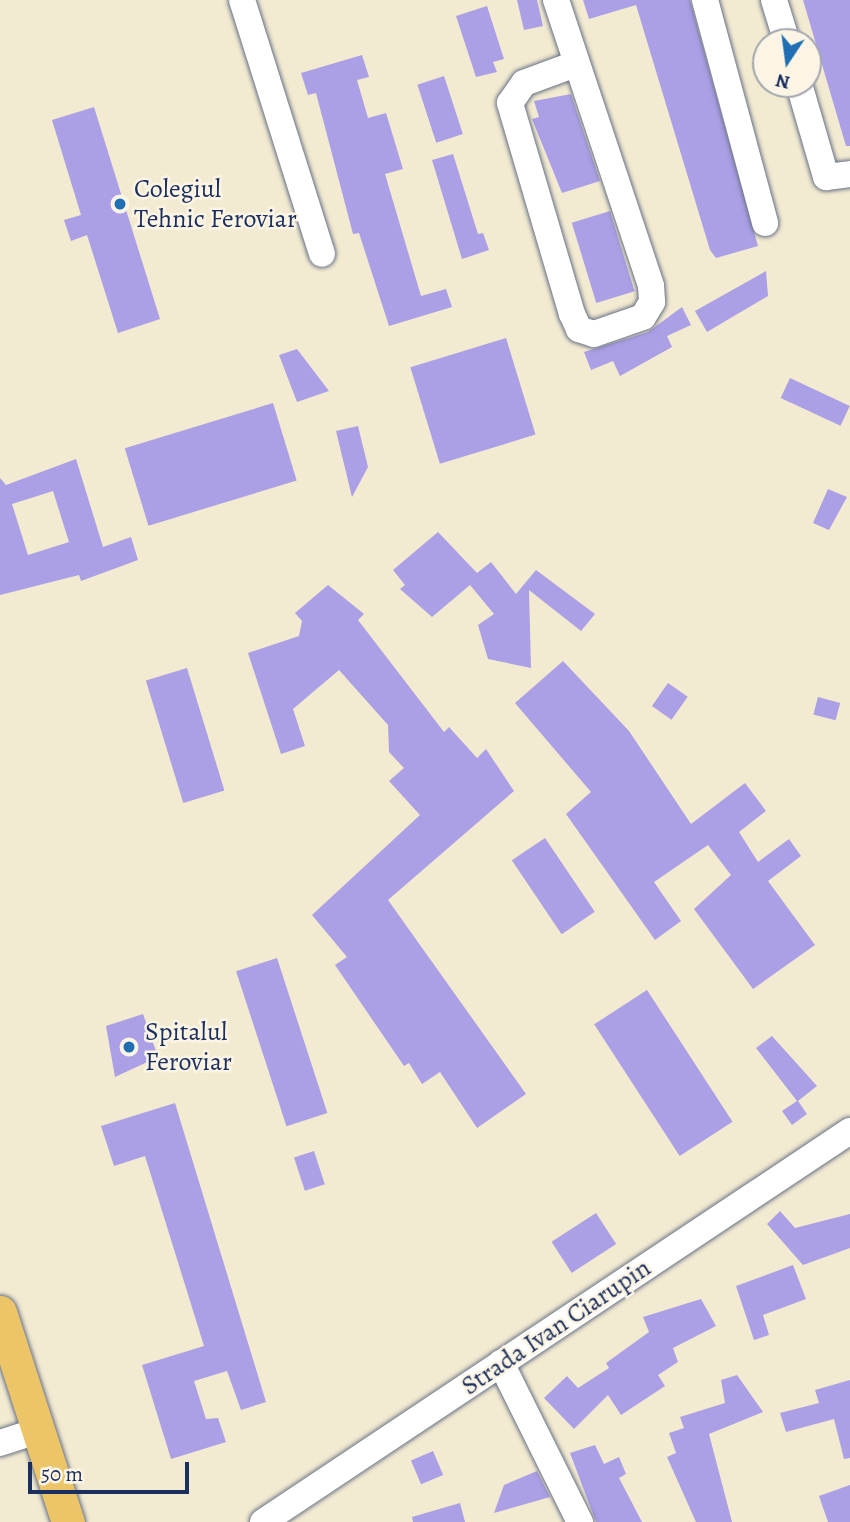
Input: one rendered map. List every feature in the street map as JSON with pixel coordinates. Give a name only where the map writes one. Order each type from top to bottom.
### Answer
[{"type":"main road","points":[[0,1312],[68,1522]]},
{"type":"street","points":[[242,0],[322,254]]},
{"type":"street","points":[[556,0],[573,65],[590,91],[651,286],[652,302],[643,317],[594,334],[579,329],[572,314],[510,103],[524,83],[573,65]]},
{"type":"street","points":[[705,0],[765,223]]},
{"type":"street","points":[[774,0],[782,28]]},
{"type":"street","points":[[803,98],[826,177],[850,174]]},
{"type":"street","name":"Strada Ivan Ciarupin","points":[[263,1522],[850,1131]]},
{"type":"street","points":[[501,1363],[580,1522]]},
{"type":"street","points":[[0,1443],[38,1431]]},
{"type":"building","points":[[517,0],[537,0],[543,26],[524,30]]},
{"type":"building","points":[[583,0],[690,0],[758,246],[716,258],[710,250],[636,5],[589,19]]},
{"type":"building","points":[[803,0],[850,0],[850,146],[846,146],[822,65],[822,28],[811,28]]},
{"type":"building","points":[[487,6],[504,59],[493,62],[497,72],[476,77],[456,16]]},
{"type":"building","points":[[362,55],[369,77],[357,80],[368,118],[386,113],[403,169],[385,174],[421,296],[446,289],[452,307],[389,326],[359,233],[353,234],[316,93],[308,95],[301,73]]},
{"type":"building","points":[[444,76],[463,134],[436,143],[417,85]]},
{"type":"building","points":[[571,94],[600,181],[562,193],[532,119],[539,117],[534,101]]},
{"type":"building","points":[[94,107],[160,319],[118,333],[87,235],[71,241],[64,220],[81,215],[52,120]]},
{"type":"building","points":[[453,154],[478,234],[483,233],[489,250],[462,259],[432,160]]},
{"type":"building","points":[[610,211],[635,291],[596,303],[572,223]]},
{"type":"building","points":[[766,271],[768,296],[707,332],[695,311]]},
{"type":"building","points":[[682,307],[691,325],[667,336],[672,347],[620,376],[613,361],[591,370],[584,352],[648,332]]},
{"type":"building","points":[[506,338],[536,435],[440,464],[410,367]]},
{"type":"building","points":[[297,349],[329,391],[297,402],[279,355]]},
{"type":"building","points":[[790,378],[850,406],[841,426],[781,398]]},
{"type":"building","points":[[273,403],[297,480],[148,526],[125,448]]},
{"type":"building","points":[[358,426],[368,467],[352,497],[336,431]]},
{"type":"building","points":[[76,459],[103,547],[131,537],[138,560],[81,581],[79,575],[0,595],[0,478],[6,485]],"holes":[[[53,491],[69,542],[28,555],[12,504]]]},
{"type":"building","points":[[828,489],[847,497],[829,530],[813,523]]},
{"type":"building","points":[[438,532],[477,573],[491,562],[516,594],[536,570],[595,614],[581,631],[529,590],[531,668],[488,659],[478,625],[494,614],[470,585],[432,617],[400,589],[405,585],[393,570]]},
{"type":"building","points":[[328,585],[364,614],[358,620],[444,732],[449,727],[477,758],[486,749],[514,791],[388,900],[526,1094],[477,1128],[440,1072],[422,1084],[409,1063],[404,1066],[335,965],[347,957],[312,915],[420,815],[389,781],[404,768],[389,752],[388,725],[339,670],[293,709],[305,746],[281,754],[248,653],[299,636],[302,621],[295,613]]},
{"type":"building","points":[[563,661],[629,731],[691,824],[745,783],[766,811],[739,832],[758,862],[789,839],[801,856],[768,881],[815,945],[753,989],[694,909],[731,875],[708,845],[654,882],[681,921],[655,940],[566,814],[591,792],[515,703]]},
{"type":"building","points":[[187,668],[224,790],[183,803],[146,681]]},
{"type":"building","points":[[668,683],[688,697],[672,720],[652,706]]},
{"type":"building","points":[[818,697],[840,703],[836,720],[813,714]]},
{"type":"building","points":[[545,838],[595,912],[562,934],[512,860]]},
{"type":"building","points":[[277,958],[327,1113],[286,1126],[236,971]]},
{"type":"building","points":[[647,990],[733,1122],[680,1156],[594,1024]]},
{"type":"building","points":[[143,1014],[158,1057],[115,1077],[106,1026]]},
{"type":"building","points":[[772,1036],[817,1086],[798,1101],[807,1114],[792,1125],[782,1111],[797,1101],[756,1048]]},
{"type":"building","points":[[175,1103],[266,1402],[241,1410],[227,1371],[194,1381],[206,1419],[218,1418],[226,1442],[171,1459],[142,1365],[204,1346],[145,1156],[114,1166],[101,1126]]},
{"type":"building","points":[[314,1151],[325,1184],[305,1191],[294,1157]]},
{"type":"building","points":[[780,1211],[795,1228],[850,1214],[850,1248],[803,1265],[767,1224]]},
{"type":"building","points":[[596,1213],[616,1244],[572,1273],[552,1242]]},
{"type":"building","points":[[793,1265],[806,1299],[763,1315],[769,1335],[754,1340],[736,1286]]},
{"type":"building","points":[[701,1299],[716,1326],[673,1348],[678,1362],[658,1375],[665,1386],[621,1415],[608,1395],[574,1429],[544,1398],[567,1376],[578,1388],[609,1368],[606,1363],[649,1332],[643,1317]]},
{"type":"building","points":[[737,1375],[763,1412],[709,1434],[732,1522],[696,1522],[667,1457],[676,1453],[669,1433],[684,1428],[680,1417],[725,1403],[721,1380]]},
{"type":"building","points":[[850,1380],[850,1458],[844,1459],[834,1419],[786,1432],[780,1413],[819,1403],[815,1390]]},
{"type":"building","points":[[595,1445],[604,1464],[619,1457],[626,1474],[619,1478],[642,1522],[596,1522],[570,1453]]},
{"type":"building","points":[[433,1451],[443,1475],[421,1484],[411,1460]]},
{"type":"building","points":[[537,1471],[550,1497],[494,1513],[504,1485]]},
{"type":"building","points":[[850,1485],[850,1522],[828,1522],[819,1496]]},
{"type":"building","points":[[460,1503],[465,1522],[413,1522],[412,1517]]},
{"type":"place","name":"Colegiul Tehnic Feroviar","points":[[120,204]]},
{"type":"place","name":"Spitalul Feroviar","points":[[129,1047]]}]
